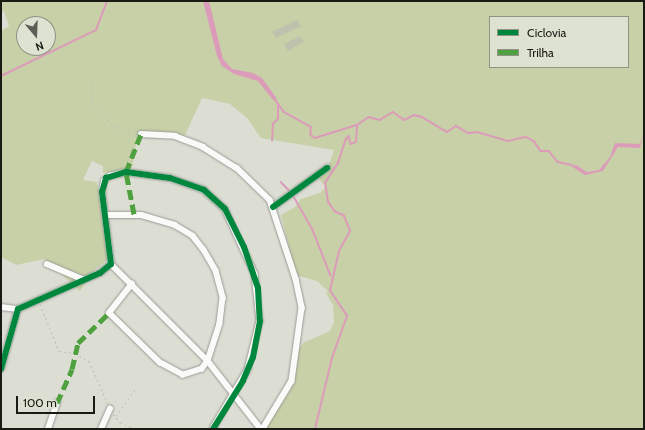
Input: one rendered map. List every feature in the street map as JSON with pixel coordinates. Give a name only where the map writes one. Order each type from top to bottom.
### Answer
[{"type":"street","points":[[141,134],[175,136],[203,147],[255,182],[270,200],[296,279],[302,308],[292,381],[262,429],[235,395],[208,361],[111,264],[105,215],[104,181],[110,176],[126,172],[188,183],[204,190],[225,209],[255,274],[260,306],[253,358],[235,395],[213,429]]},
{"type":"street","points":[[273,208],[327,168]]},
{"type":"street","points":[[105,215],[148,216],[181,228],[198,242],[216,271],[223,298],[220,324],[208,361],[192,374],[177,373],[160,363],[109,313],[132,284]]},
{"type":"street","points":[[47,264],[82,279]]},
{"type":"street","points":[[1,307],[18,309],[38,298],[100,272],[111,264]]},
{"type":"street","points":[[1,369],[4,348],[18,309]]},
{"type":"street","points":[[48,429],[57,403]]},
{"type":"street","points":[[101,429],[110,409]]},
{"type":"path","points":[[91,81],[91,100],[100,113],[114,126],[131,134],[141,134]]},
{"type":"path","points":[[38,298],[60,350],[75,354],[89,361],[115,417],[135,429]]},
{"type":"path","points":[[115,417],[136,388]]},
{"type":"green space","points":[[1,1],[644,1],[644,429],[264,429],[290,391],[300,348],[303,343],[330,331],[334,322],[333,305],[326,293],[328,291],[317,281],[296,275],[281,215],[295,207],[301,199],[320,193],[326,187],[318,178],[327,170],[334,150],[261,138],[247,118],[230,104],[202,98],[185,135],[138,133],[132,168],[103,173],[103,166],[92,161],[83,180],[97,182],[107,260],[92,272],[80,291],[44,259],[16,265],[1,257],[1,31],[9,26],[4,11],[1,13]]},
{"type":"shaded area","points":[[203,1],[208,1],[210,5],[223,59],[232,69],[253,73],[262,78],[277,99],[273,100],[258,81],[234,74],[222,66],[217,56]]},
{"type":"shaded area","points":[[644,132],[640,148],[618,147],[603,171],[585,175],[571,166],[576,165],[587,172],[599,170],[610,157],[615,143],[640,144]]},
{"type":"building","points":[[297,20],[301,26],[276,38],[272,32]]},
{"type":"building","points":[[300,36],[304,42],[288,51],[284,44]]},
{"type":"waterway","points":[[1,76],[96,30],[107,1]]},
{"type":"waterway","points":[[274,98],[284,112],[311,127],[311,135],[315,138],[357,125],[369,117],[380,120],[393,112],[405,120],[414,115],[422,117],[447,132],[456,126],[468,133],[477,132],[508,141],[526,137],[534,141],[541,151],[549,151],[558,162],[572,165]]},
{"type":"waterway","points":[[272,141],[273,124],[278,119],[278,106]]},
{"type":"waterway","points":[[315,429],[332,358],[347,316],[330,291],[339,251],[350,231],[344,216],[335,212],[328,202],[325,183],[338,163],[346,139],[349,136],[351,144],[356,142],[357,126]]},
{"type":"waterway","points":[[281,182],[291,192]]},
{"type":"waterway","points":[[293,195],[313,230],[331,276]]},
{"type":"marked path","points":[[134,214],[126,172],[141,134]]},
{"type":"marked path","points":[[57,403],[72,369],[78,343],[109,313]]},
{"type":"cycle path","points":[[273,207],[327,168]]},
{"type":"cycle path","points":[[1,369],[18,309],[100,273],[111,264],[102,192],[106,178],[126,172],[170,178],[204,190],[225,209],[244,247],[258,288],[260,321],[253,357],[243,381],[213,429]]}]
